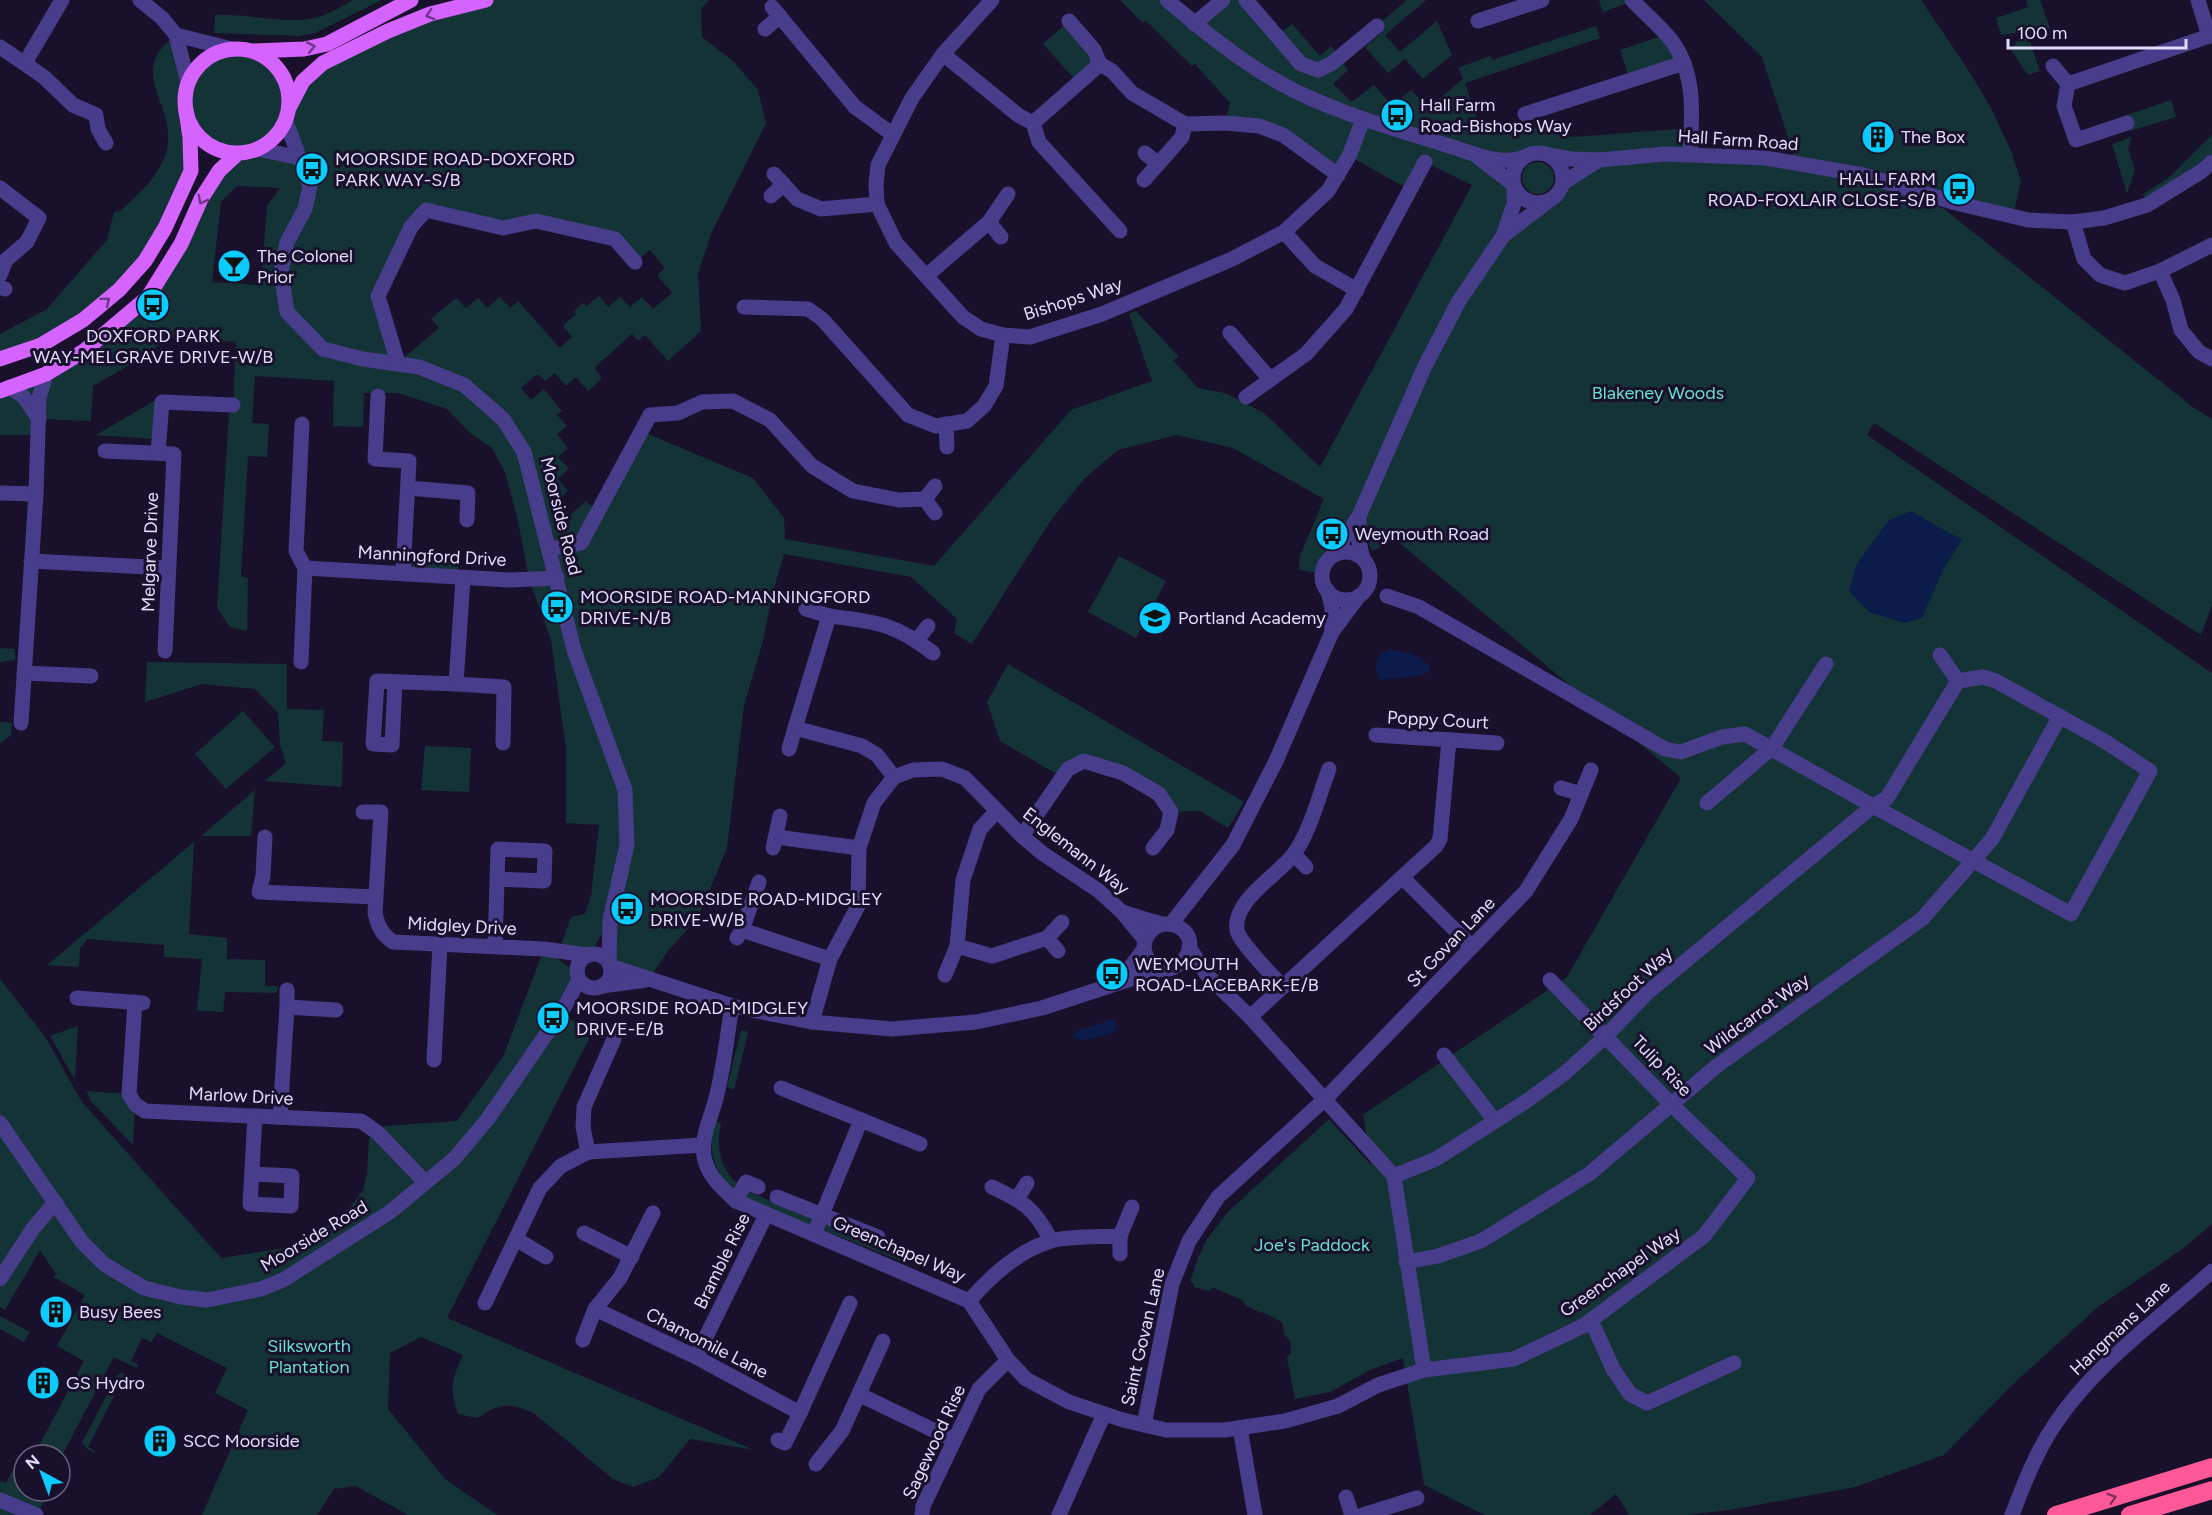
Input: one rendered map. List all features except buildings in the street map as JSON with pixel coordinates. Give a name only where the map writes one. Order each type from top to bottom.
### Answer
[{"type":"highway","points":[[2056,1515],[2212,1467]]},
{"type":"highway","points":[[2130,1515],[2212,1490]]},
{"type":"main road","points":[[0,359],[41,345],[83,320],[119,290],[145,261],[165,228],[191,171],[186,92],[188,83],[198,67],[208,58],[232,49],[253,51],[304,49],[327,44],[411,0]]},
{"type":"main road","points":[[186,110],[194,130],[204,142],[222,152],[237,154],[258,149],[272,141],[288,115],[303,81],[322,63],[388,30],[430,14],[486,0]]},
{"type":"main road","points":[[253,51],[270,60],[280,71],[288,87],[288,115]]},
{"type":"main road","points":[[4,389],[46,374],[84,351],[148,297],[181,244],[201,199],[219,171],[237,154]]},
{"type":"street","points":[[25,63],[38,43],[52,13],[62,0]]},
{"type":"street","points":[[140,0],[162,18],[176,35],[188,83]]},
{"type":"street","name":"Bishops Way","points":[[992,0],[944,54],[915,93],[878,165],[876,184],[877,204],[896,243],[963,317],[981,329],[1003,335],[1030,337],[1102,314],[1232,259],[1284,232],[1328,191],[1349,156],[1364,120]]},
{"type":"street","points":[[1167,0],[1194,24],[1241,58],[1293,90],[1364,120],[1476,155],[1508,160],[1535,153],[1548,155],[1561,166],[1563,183],[1560,192],[1518,222],[1503,236],[1459,301],[1425,366],[1359,516],[1334,555],[1326,562],[1322,573],[1332,608],[1332,632]]},
{"type":"street","points":[[1194,24],[1223,0]]},
{"type":"street","points":[[1246,0],[1301,64],[1318,70],[1331,64],[1377,26]]},
{"type":"street","points":[[1478,21],[1542,0]]},
{"type":"street","points":[[1632,0],[1673,43],[1690,78],[1690,154]]},
{"type":"street","points":[[2067,84],[2211,35],[2199,0]]},
{"type":"street","points":[[765,29],[776,12],[855,107],[892,134]]},
{"type":"street","points":[[1069,21],[1094,50],[1100,64],[1112,71],[1132,93],[1185,124],[1225,123],[1259,126],[1283,135],[1338,175]]},
{"type":"street","points":[[176,35],[232,49]]},
{"type":"street","points":[[0,47],[44,77],[73,105],[101,110],[98,129],[106,143]]},
{"type":"street","points":[[944,54],[1018,115],[1032,123],[1039,142],[1103,202],[1120,231]]},
{"type":"street","points":[[1525,114],[1684,63]]},
{"type":"street","points":[[1032,123],[1100,64]]},
{"type":"street","points":[[2052,66],[2067,84],[2064,106],[2076,140],[2127,123]]},
{"type":"street","name":"Moorside Road","points":[[288,115],[310,186],[306,209],[287,242],[281,272],[287,312],[323,349],[363,359],[420,367],[464,385],[503,419],[524,452],[574,650],[625,790],[627,845],[610,920],[608,980],[599,987]]},
{"type":"street","points":[[1144,180],[1182,137],[1185,124]]},
{"type":"street","points":[[258,149],[300,158]]},
{"type":"street","points":[[1145,153],[1158,164]]},
{"type":"street","name":"Hall Farm Road","points":[[1548,155],[1599,160],[1690,154],[1766,158],[1863,175],[1956,203],[2028,220],[2073,222],[2103,218],[2147,205],[2202,171],[2212,162]]},
{"type":"street","points":[[1476,155],[1514,185],[1523,199],[1539,204],[1546,202]]},
{"type":"street","points":[[1503,236],[1514,204],[1514,170],[1522,158]]},
{"type":"street","name":"Hall Farm Road","points":[[1563,183],[1599,160]]},
{"type":"street","points":[[1246,397],[1306,354],[1346,309],[1425,162]]},
{"type":"street","points":[[771,196],[779,179],[797,199],[821,209],[877,204]]},
{"type":"street","points":[[0,188],[45,220],[27,242],[6,260],[2,284]]},
{"type":"street","points":[[926,276],[989,222],[1008,194]]},
{"type":"street","points":[[398,363],[378,296],[411,227],[426,210],[503,228],[537,222],[615,239],[635,262]]},
{"type":"street","points":[[989,222],[1001,237]]},
{"type":"street","points":[[2073,222],[2084,259],[2100,274],[2125,283],[2160,271],[2212,245]]},
{"type":"street","points":[[1284,232],[1315,266],[1358,290]]},
{"type":"street","points":[[2160,271],[2173,300],[2181,330],[2199,352],[2212,358]]},
{"type":"street","points":[[760,292],[761,308]]},
{"type":"street","points":[[744,307],[808,309],[822,319],[908,415],[936,426],[967,421],[984,406],[996,386],[1003,335]]},
{"type":"street","points":[[1230,333],[1270,379]]},
{"type":"street","points":[[21,723],[36,494],[39,398],[46,374]]},
{"type":"street","points":[[4,389],[23,396],[39,419]]},
{"type":"street","points":[[378,396],[375,459],[409,461],[403,573]]},
{"type":"street","points":[[550,549],[581,543],[650,415],[678,413],[702,402],[733,401],[770,420],[812,466],[853,491],[899,500],[925,499]]},
{"type":"street","name":"Melgarve Drive","points":[[165,651],[168,568],[166,454],[162,402],[232,405]]},
{"type":"street","points":[[301,662],[305,568],[296,551],[302,424]]},
{"type":"street","points":[[946,424],[947,447]]},
{"type":"street","points":[[105,451],[166,454]]},
{"type":"street","points":[[925,499],[935,486]]},
{"type":"street","points":[[408,488],[468,493],[467,520]]},
{"type":"street","points":[[0,493],[36,494]]},
{"type":"street","points":[[925,499],[935,513]]},
{"type":"street","points":[[1119,982],[1144,945],[1151,930],[1167,924],[1196,894],[1233,845],[1276,761],[1332,632],[1365,589],[1370,576],[1359,542],[1359,516]]},
{"type":"street","points":[[1334,555],[1349,552],[1363,559]]},
{"type":"street","points":[[31,561],[168,568]]},
{"type":"street","name":"Manningford Drive","points":[[305,568],[509,580],[557,578]]},
{"type":"street","points":[[456,684],[463,578]]},
{"type":"street","points":[[1328,591],[1339,598],[1359,596]]},
{"type":"street","points":[[1387,596],[1419,608],[1665,749],[1681,752],[1722,737],[1745,734],[2071,914],[2150,771],[2060,716],[1996,681],[1983,677],[1958,681],[1940,655]]},
{"type":"street","points":[[806,609],[829,616],[874,621],[895,627],[933,653]]},
{"type":"street","points":[[789,749],[829,616]]},
{"type":"street","points":[[916,640],[928,626]]},
{"type":"street","points":[[1707,803],[1772,748],[1826,664]]},
{"type":"street","points":[[24,673],[91,676]]},
{"type":"street","name":"Birdsfoot Way","points":[[1394,1176],[1436,1159],[1565,1072],[1606,1036],[1647,993],[1872,806],[1887,798],[1958,681]]},
{"type":"street","points":[[396,682],[504,687],[502,743]]},
{"type":"street","name":"Wildcarrot Way","points":[[1406,1262],[1438,1256],[1481,1241],[1590,1174],[1718,1065],[1922,919],[1992,839],[2060,716]]},
{"type":"street","points":[[795,728],[862,746],[877,754],[894,777],[874,803],[859,848],[858,906],[830,960],[812,1022]]},
{"type":"street","name":"Poppy Court","points":[[1376,735],[1497,743]]},
{"type":"street","points":[[1250,1017],[1436,846],[1440,839],[1449,740]]},
{"type":"street","points":[[1022,837],[1068,769],[1084,761],[1123,773],[1159,794],[1178,812],[1153,848]]},
{"type":"street","name":"Englemann Way","points":[[894,777],[913,770],[942,769],[965,778],[1022,837],[1100,891],[1122,912],[1144,945]]},
{"type":"street","points":[[1283,987],[1238,934],[1237,924],[1244,905],[1294,854],[1306,832],[1329,770]]},
{"type":"street","name":"St Govan Lane","points":[[1325,1099],[1526,891],[1571,819],[1591,770]]},
{"type":"street","points":[[1561,788],[1581,794]]},
{"type":"street","points":[[945,975],[957,946],[963,880],[980,829],[997,811]]},
{"type":"street","name":"Midgley Drive","points":[[363,812],[381,812],[375,913],[377,924],[383,934],[393,942],[544,949],[588,955]]},
{"type":"street","points":[[780,816],[774,843],[859,848]]},
{"type":"street","points":[[265,837],[263,876],[259,892],[376,897]]},
{"type":"street","points":[[1294,854],[1306,867]]},
{"type":"street","points":[[1402,878],[1472,947]]},
{"type":"street","points":[[495,946],[497,879]]},
{"type":"street","points":[[759,882],[740,934],[830,960]]},
{"type":"street","points":[[588,955],[601,955],[610,964],[732,1006],[812,1022],[892,1029],[976,1023],[1042,1008],[1168,968],[1185,959],[1196,894]]},
{"type":"street","name":"Englemann Way","points":[[1122,912],[1167,924]]},
{"type":"street","name":"Moorside Road","points":[[0,1123],[82,1242],[104,1264],[144,1288],[181,1298],[207,1300],[261,1289],[283,1280],[390,1212],[454,1159],[487,1120],[561,1013],[578,977],[579,962],[588,955],[610,920]]},
{"type":"street","points":[[957,946],[992,956],[1047,938],[1062,922]]},
{"type":"street","points":[[1167,924],[1178,927],[1207,975],[1250,1017],[1394,1176],[1424,1370]]},
{"type":"street","points":[[1047,938],[1058,951]]},
{"type":"street","points":[[434,1060],[440,945]]},
{"type":"street","points":[[1144,945],[1148,960],[1168,968],[1207,975]]},
{"type":"street","points":[[544,949],[586,986],[599,987],[649,979]]},
{"type":"street","name":"Tulip Rise","points":[[1550,980],[1672,1105],[1749,1179]]},
{"type":"street","points":[[561,1013],[599,987]]},
{"type":"street","points":[[280,1117],[287,990]]},
{"type":"street","name":"Marlow Drive","points":[[77,998],[140,1003],[129,1094],[135,1104],[145,1111],[361,1121],[378,1133],[425,1182]]},
{"type":"street","name":"Greenchapel Way","points":[[732,1006],[716,1099],[703,1145],[705,1161],[716,1182],[736,1202],[969,1301],[1008,1360],[1026,1379],[1069,1402],[1104,1414],[1166,1430],[1240,1428],[1285,1421],[1338,1406],[1378,1385],[1424,1370],[1514,1359],[1583,1326],[1704,1236],[1749,1179]]},
{"type":"street","points":[[287,1007],[336,1010]]},
{"type":"street","points":[[588,1152],[583,1127],[584,1107],[614,1039]]},
{"type":"street","points":[[1444,1055],[1495,1121]]},
{"type":"street","points":[[781,1088],[920,1144]]},
{"type":"street","name":"Saint Govan Lane","points":[[1144,1425],[1172,1284],[1189,1241],[1218,1197],[1325,1099]]},
{"type":"street","points":[[252,1174],[255,1116]]},
{"type":"street","points":[[814,1234],[861,1120]]},
{"type":"street","points":[[485,1303],[540,1188],[561,1166],[588,1152],[703,1145]]},
{"type":"street","points":[[736,1202],[746,1182],[758,1187]]},
{"type":"street","points":[[1017,1199],[1027,1183]]},
{"type":"street","points":[[992,1187],[1017,1199],[1034,1212],[1051,1240]]},
{"type":"street","points":[[777,1197],[878,1237]]},
{"type":"street","points":[[0,1279],[32,1230],[55,1202]]},
{"type":"street","points":[[1120,1254],[1120,1236],[1132,1207]]},
{"type":"street","points":[[583,1340],[595,1309],[620,1278],[653,1213]]},
{"type":"street","name":"Bramble Rise","points":[[696,1357],[766,1215]]},
{"type":"street","points":[[584,1233],[632,1257]]},
{"type":"street","points":[[969,1301],[993,1274],[1051,1240],[1120,1236]]},
{"type":"street","points":[[516,1239],[546,1257]]},
{"type":"street","name":"Hangmans Lane","points":[[2012,1515],[2038,1452],[2080,1392],[2108,1362],[2212,1271]]},
{"type":"street","points":[[778,1440],[785,1443],[850,1303]]},
{"type":"street","name":"Chamomile Lane","points":[[595,1309],[696,1357],[800,1413]]},
{"type":"street","points":[[1591,1320],[1614,1369],[1630,1394],[1647,1402],[1734,1363]]},
{"type":"street","points":[[816,1464],[842,1431],[884,1341]]},
{"type":"street","name":"Sagewood Rise","points":[[922,1515],[923,1506],[979,1389],[1008,1360]]},
{"type":"street","points":[[860,1395],[954,1440]]},
{"type":"street","points":[[1059,1515],[1104,1414]]},
{"type":"street","points":[[1240,1428],[1255,1515]]},
{"type":"street","points":[[1346,1497],[1352,1515]]},
{"type":"street","points":[[1363,1515],[1417,1498]]},
{"type":"street","points":[[0,1500],[36,1515]]},
{"type":"green space","points":[[353,0],[382,0],[315,33],[299,36],[214,33],[215,15],[302,20],[324,15]]},
{"type":"green space","points":[[486,0],[709,0],[701,9],[702,37],[733,61],[758,90],[766,123],[711,234],[698,273],[701,331],[668,361],[645,335],[638,341],[632,334],[594,368],[602,378],[588,391],[576,377],[566,386],[555,373],[545,381],[538,374],[521,388],[531,400],[544,389],[562,411],[557,415],[567,426],[557,434],[568,448],[558,457],[569,469],[558,479],[568,491],[557,501],[570,515],[587,500],[587,503],[599,510],[641,431],[753,478],[784,518],[785,539],[934,566],[1071,410],[1152,381],[1129,314],[1136,311],[1179,357],[1173,360],[1198,388],[1225,393],[1264,413],[1320,467],[1472,185],[1425,162],[1410,190],[1349,156],[1338,175],[1283,135],[1225,123],[1230,103],[1195,64],[1192,66],[1146,21],[1143,23],[1120,0],[1167,0],[1194,24],[1223,0],[1246,0],[1277,36],[1292,24],[1320,56],[1331,46],[1348,70],[1333,84],[1352,102],[1374,85],[1392,105],[1411,90],[1428,108],[1463,79],[1458,68],[1490,56],[1492,60],[1596,26],[1600,38],[1465,83],[1481,132],[1529,126],[1573,137],[1691,128],[1690,153],[1796,162],[1762,57],[1704,0],[1921,0],[1991,108],[2011,151],[2021,181],[2013,216],[1870,178],[1944,209],[2194,408],[2212,419],[2212,605],[2201,635],[1874,423],[1867,435],[2212,673],[2212,1224],[2185,1247],[2098,1307],[2011,1386],[1944,1455],[1855,1487],[1736,1509],[1687,1515],[1629,1515],[1616,1494],[1590,1515],[1485,1515],[1424,1485],[1403,1358],[1370,1370],[1330,1392],[1295,1399],[1287,1358],[1291,1352],[1290,1340],[1285,1336],[1282,1322],[1212,1287],[1210,1291],[1193,1287],[1194,1284],[1190,1282],[1198,1258],[1207,1239],[1228,1212],[1329,1119],[1371,1165],[1363,1115],[1567,977],[1681,778],[1396,540],[1372,551],[1359,517],[1332,562],[1327,575],[1299,570],[1300,556],[1324,499],[1233,448],[1177,435],[1118,450],[1084,479],[1051,520],[972,644],[954,633],[957,619],[911,577],[784,554],[772,595],[763,641],[744,705],[727,848],[698,918],[667,952],[649,979],[610,966],[609,922],[590,954],[559,951],[571,917],[585,914],[591,896],[599,825],[566,823],[566,749],[551,640],[529,579],[517,516],[505,472],[492,448],[470,433],[447,409],[398,393],[364,393],[363,427],[333,426],[334,381],[255,376],[252,423],[269,424],[267,457],[248,456],[241,576],[248,578],[247,631],[230,627],[217,608],[229,412],[233,405],[236,342],[168,338],[142,358],[93,386],[91,421],[39,419],[30,435],[0,435],[0,391],[46,374],[148,297],[237,154],[258,149],[300,158],[286,122],[289,108],[323,63]],"holes":[[[1529,152],[1545,152],[1596,161],[1565,172],[1557,193],[1550,201],[1532,216],[1503,234],[1507,193],[1504,179],[1477,156],[1512,161]],[[237,186],[280,188],[267,206],[261,285],[212,282],[221,202]],[[426,211],[503,228],[562,226],[615,239],[635,262],[650,250],[665,268],[657,275],[672,293],[653,309],[642,297],[630,307],[620,297],[608,307],[599,296],[587,306],[583,303],[574,311],[576,314],[563,326],[572,337],[560,348],[518,301],[510,308],[500,297],[487,308],[478,298],[466,308],[456,298],[431,319],[439,328],[399,362],[378,296]]]},
{"type":"green space","points":[[1407,0],[1426,0],[1385,35],[1400,52],[1437,21],[1452,55],[1423,79],[1405,59],[1388,73],[1365,47],[1382,32],[1377,26]]},
{"type":"green space","points":[[1599,0],[1632,0],[1633,1],[1603,12]]},
{"type":"green space","points":[[2026,0],[2040,0],[2050,28],[2024,32],[2040,71],[2028,75],[2011,50],[2023,32],[2001,35],[1996,18],[2028,7]]},
{"type":"green space","points":[[1069,21],[1100,64],[1078,83],[1043,44]]},
{"type":"green space","points":[[176,35],[188,83],[186,110],[191,171],[165,228],[83,320],[0,359],[0,334],[47,309],[107,240],[114,212],[120,211],[135,198],[160,168],[167,149],[168,132],[153,76],[154,63],[161,49]]},
{"type":"green space","points":[[1665,35],[1684,63],[1630,80],[1620,50]]},
{"type":"green space","points":[[238,54],[256,58],[271,67],[280,82],[284,100],[280,118],[271,133],[256,142],[238,146],[220,142],[205,133],[196,118],[192,100],[196,82],[205,67],[220,58]]},
{"type":"green space","points":[[2171,100],[2176,117],[2130,131],[2124,116]]},
{"type":"green space","points":[[2212,135],[2212,162],[2147,205],[2143,194],[2167,179]]},
{"type":"green space","points":[[2132,137],[2128,149],[2135,170],[2127,193],[2112,144]]},
{"type":"green space","points":[[1538,162],[1549,167],[1554,178],[1549,189],[1538,194],[1527,189],[1522,178],[1527,167]]},
{"type":"green space","points":[[156,400],[153,439],[96,435]]},
{"type":"green space","points":[[404,553],[430,553],[430,557],[458,557],[458,578],[403,573]]},
{"type":"green space","points":[[1119,556],[1166,581],[1136,638],[1088,612]]},
{"type":"green space","points":[[0,648],[15,649],[15,660],[0,662]]},
{"type":"green space","points":[[147,662],[287,664],[287,709],[324,710],[322,741],[343,742],[342,787],[265,781],[286,763],[280,745],[278,713],[255,689],[202,684],[145,702]]},
{"type":"green space","points":[[1008,664],[1244,802],[1228,828],[1200,811],[1171,812],[1159,794],[1084,761],[1062,777],[1000,741],[987,702]]},
{"type":"green space","points":[[243,711],[275,747],[226,789],[195,754]]},
{"type":"green space","points":[[0,722],[12,723],[11,735],[0,744]]},
{"type":"green space","points":[[425,746],[471,748],[469,792],[421,790]]},
{"type":"green space","points":[[255,790],[251,836],[201,836]]},
{"type":"green space","points":[[194,842],[189,934],[227,938],[227,959],[265,960],[265,986],[278,986],[277,993],[225,992],[223,1012],[197,1011],[202,959],[164,957],[164,945],[87,939],[80,948],[79,967],[47,965]]},
{"type":"green space","name":"Silksworth Plantation","points":[[544,949],[577,973],[561,1013],[592,1033],[447,1318],[754,1450],[690,1439],[659,1477],[633,1487],[613,1479],[535,1414],[526,1410],[505,1405],[492,1409],[477,1418],[458,1414],[453,1397],[453,1384],[463,1355],[421,1337],[390,1353],[388,1409],[445,1479],[497,1515],[408,1515],[356,1486],[334,1489],[317,1515],[202,1515],[248,1410],[215,1393],[227,1368],[157,1333],[151,1342],[142,1338],[131,1361],[138,1365],[137,1368],[114,1357],[68,1443],[40,1443],[84,1361],[57,1346],[85,1295],[54,1277],[56,1274],[40,1250],[5,1310],[0,1307],[0,979],[46,1038],[82,1102],[221,1258],[291,1247],[322,1230],[351,1206],[363,1190],[367,1174],[369,1139],[385,1126],[457,1121],[503,1057]]},
{"type":"green space","points":[[78,1026],[75,1080],[50,1036]]},
{"type":"green space","points":[[741,1030],[748,1032],[734,1090],[727,1087]]},
{"type":"green space","points":[[87,1091],[129,1094],[135,1104],[133,1145],[90,1100]]},
{"type":"green space","points":[[715,1121],[721,1124],[719,1149],[723,1164],[738,1185],[734,1191],[721,1175],[714,1159],[711,1141]]},
{"type":"green space","points":[[749,1192],[814,1219],[811,1226],[746,1198]]},
{"type":"green space","points":[[826,1223],[906,1255],[903,1262],[823,1230]]},
{"type":"green space","points":[[0,1316],[30,1332],[24,1342],[0,1329]]},
{"type":"green space","points":[[123,1373],[132,1377],[131,1379],[124,1376],[88,1447],[95,1451],[94,1453],[82,1443],[117,1375]]},
{"type":"green space","points":[[12,1472],[12,1503],[43,1503],[36,1515],[0,1515],[0,1481],[6,1483]]},
{"type":"water","points":[[1911,511],[1962,540],[1944,568],[1922,618],[1904,623],[1869,612],[1849,591],[1856,565],[1889,520]]},
{"type":"water","points":[[1390,649],[1420,658],[1431,671],[1422,675],[1381,680],[1377,671],[1377,662],[1381,655]]},
{"type":"water","points":[[1113,1019],[1117,1024],[1113,1033],[1085,1040],[1072,1037],[1077,1031]]},
{"type":"place","name":"Hall Farm Road-Bishops Way","points":[[1397,115]]},
{"type":"place","name":"The Box","points":[[1878,137]]},
{"type":"place","name":"MOORSIDE ROAD-DOXFORD PARK WAY-S/B","points":[[312,169]]},
{"type":"place","name":"HALL FARM ROAD-FOXLAIR CLOSE-S/B","points":[[1959,189]]},
{"type":"place","name":"The Colonel Prior","points":[[234,266]]},
{"type":"place","name":"DOXFORD PARK WAY-MELGRAVE DRIVE-W/B","points":[[153,305]]},
{"type":"place","name":"Weymouth Road","points":[[1332,534]]},
{"type":"place","name":"MOORSIDE ROAD-MANNINGFORD DRIVE-N/B","points":[[557,607]]},
{"type":"place","name":"Portland Academy","points":[[1155,618]]},
{"type":"place","name":"MOORSIDE ROAD-MIDGLEY DRIVE-W/B","points":[[627,909]]},
{"type":"place","name":"WEYMOUTH ROAD-LACEBARK-E/B","points":[[1112,974]]},
{"type":"place","name":"MOORSIDE ROAD-MIDGLEY DRIVE-E/B","points":[[553,1018]]},
{"type":"place","name":"Busy Bees","points":[[56,1312]]},
{"type":"place","name":"GS Hydro","points":[[43,1383]]},
{"type":"place","name":"SCC Moorside","points":[[160,1441]]},
{"type":"park label","name":"Blakeney Woods","points":[[1658,393]]},
{"type":"park label","name":"Joe's Paddock","points":[[1312,1245]]}]
